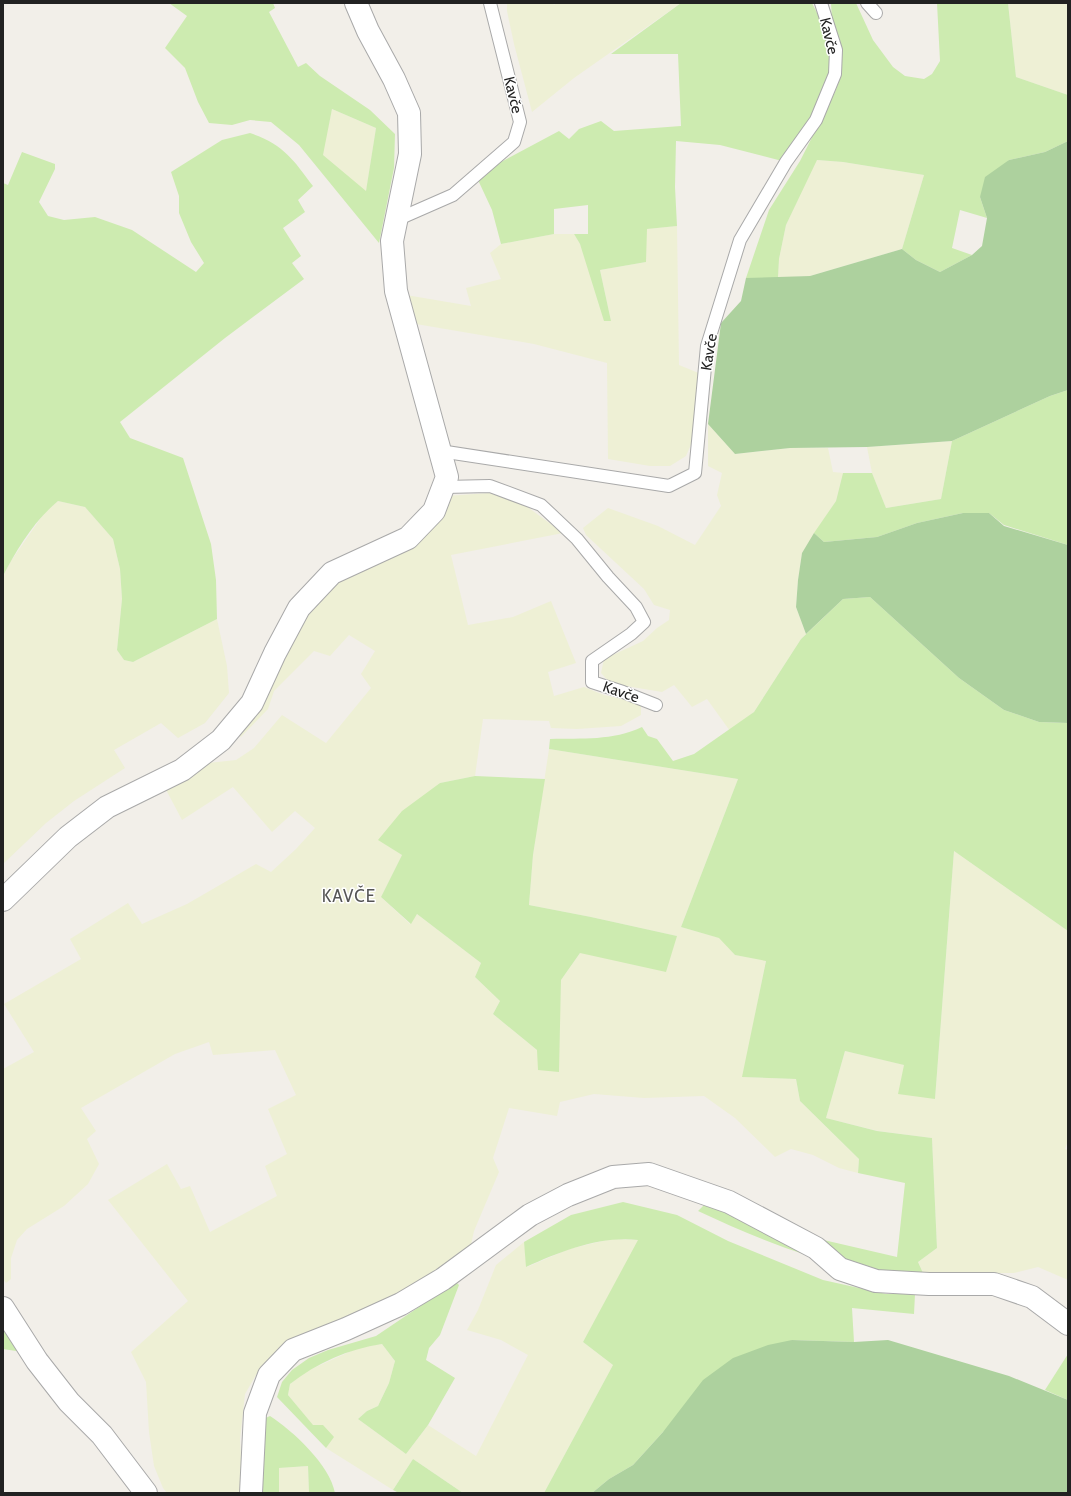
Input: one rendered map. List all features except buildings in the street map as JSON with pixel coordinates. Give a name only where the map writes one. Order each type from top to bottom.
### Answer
[{"type":"street","points":[[3,900],[68,837],[107,807],[182,770],[221,740],[252,703],[275,653],[299,608],[332,573],[408,538],[434,511],[444,487],[447,477],[396,290],[392,241],[410,154],[409,113],[394,79],[368,30],[356,3]]},
{"type":"street","points":[[251,1493],[255,1413],[269,1375],[293,1350],[346,1329],[401,1304],[443,1279],[530,1215],[568,1195],[613,1177],[649,1174],[729,1202],[816,1248],[840,1269],[876,1281],[929,1284],[994,1284],[1032,1297],[1068,1324]]},
{"type":"street","points":[[3,1308],[37,1361],[69,1402],[102,1435],[146,1493]]},
{"type":"lane","name":"Kavče","points":[[396,220],[453,195],[514,142],[520,122],[490,3]]},
{"type":"lane","name":"Kavče","points":[[440,450],[670,486],[695,473],[707,346],[740,240],[786,162],[816,120],[835,74],[836,50],[821,3]]},
{"type":"lane","points":[[867,3],[876,13]]},
{"type":"lane","name":"Kavče","points":[[444,487],[490,486],[541,505],[577,539],[608,578],[636,608],[644,622],[631,634],[592,661],[592,682],[656,705]]},
{"type":"green space","points":[[169,3],[273,3],[275,8],[269,12],[298,67],[306,63],[320,76],[370,110],[395,134],[394,168],[379,243],[299,145],[271,122],[250,120],[232,125],[209,123],[198,102],[185,68],[165,48],[187,16]],"holes":[[[332,109],[376,128],[366,191],[323,155]]]},
{"type":"green space","points":[[507,3],[553,3],[554,5],[556,3],[681,3],[574,78],[532,112],[514,44],[507,11]]},
{"type":"green space","points":[[681,3],[812,3],[830,42],[832,54],[828,83],[816,111],[786,162],[720,145],[676,141],[675,187],[677,226],[647,229],[646,262],[600,270],[611,321],[604,321],[580,244],[574,234],[588,234],[588,205],[554,209],[554,234],[501,244],[492,210],[478,180],[499,163],[559,131],[569,139],[579,129],[601,121],[614,131],[681,126],[678,54],[611,54]]},
{"type":"green space","points":[[831,3],[856,3],[873,40],[893,67],[905,76],[924,79],[932,74],[940,61],[937,3],[1008,3],[1016,77],[1068,95],[1068,141],[1045,152],[1009,160],[980,197],[987,218],[960,210],[952,248],[972,255],[940,272],[916,260],[902,249],[924,175],[843,162],[817,160],[786,225],[779,259],[778,278],[746,278],[769,210],[800,161],[835,92],[842,73],[842,55],[832,21]]},
{"type":"green space","points":[[1008,3],[1068,3],[1068,95],[1016,77]]},
{"type":"green space","points":[[332,109],[376,128],[366,192],[322,155]]},
{"type":"green space","points":[[250,133],[279,147],[293,160],[313,186],[298,200],[305,212],[283,228],[301,256],[292,263],[304,279],[225,338],[120,422],[130,438],[183,458],[211,544],[216,580],[217,619],[133,662],[124,660],[117,650],[122,599],[120,569],[113,539],[85,507],[58,501],[34,526],[3,576],[3,183],[8,185],[22,152],[55,164],[55,169],[39,202],[48,216],[64,220],[95,217],[132,230],[196,272],[204,263],[191,242],[179,213],[179,196],[171,172],[222,140]]},
{"type":"green space","points":[[1068,141],[1068,390],[1050,396],[952,441],[867,447],[790,448],[735,454],[708,424],[721,323],[741,301],[746,278],[810,276],[902,249],[916,260],[940,272],[972,255],[982,246],[987,218],[980,197],[985,177],[1009,160],[1045,152]]},
{"type":"green space","points":[[816,160],[843,162],[924,175],[902,249],[810,276],[778,278],[779,259],[786,225]]},
{"type":"green space","points":[[677,226],[679,365],[701,374],[696,433],[686,456],[670,466],[650,466],[608,459],[607,363],[534,344],[416,324],[406,295],[471,306],[466,288],[501,279],[490,253],[501,244],[554,234],[574,234],[580,244],[611,321],[600,270],[646,262],[646,229]]},
{"type":"green space","points":[[1068,390],[1068,545],[1004,525],[989,513],[963,513],[917,523],[877,537],[824,542],[814,533],[836,501],[843,473],[872,473],[886,508],[941,499],[952,441],[1050,396]]},
{"type":"green space","points":[[708,424],[735,454],[790,448],[828,448],[833,472],[843,473],[836,501],[802,553],[796,607],[806,634],[801,639],[754,712],[730,731],[707,699],[692,707],[674,685],[662,692],[610,683],[601,673],[604,659],[643,641],[657,628],[669,620],[670,610],[654,605],[644,589],[586,535],[583,528],[608,508],[658,526],[695,545],[721,506],[717,495],[722,473],[708,466]]},
{"type":"green space","points":[[952,441],[941,499],[886,508],[872,473],[867,447]]},
{"type":"green space","points":[[489,493],[522,503],[563,533],[451,555],[468,625],[513,617],[551,601],[576,663],[548,672],[554,696],[584,687],[604,695],[626,700],[641,706],[641,715],[621,726],[577,729],[551,728],[549,721],[483,719],[475,776],[440,783],[379,840],[402,855],[381,897],[410,924],[417,914],[481,963],[475,977],[500,1001],[493,1014],[537,1050],[558,1072],[561,980],[580,953],[677,936],[529,905],[533,855],[549,749],[738,779],[681,927],[720,938],[735,955],[766,960],[743,1077],[796,1079],[800,1101],[859,1159],[858,1173],[839,1168],[813,1155],[791,1149],[775,1157],[735,1118],[704,1096],[644,1098],[594,1094],[560,1102],[557,1116],[509,1108],[493,1158],[499,1172],[474,1231],[469,1254],[397,1299],[275,1355],[256,1375],[245,1394],[240,1439],[243,1493],[167,1493],[163,1488],[154,1466],[149,1432],[146,1382],[131,1352],[188,1301],[108,1200],[167,1164],[181,1189],[190,1186],[210,1232],[277,1196],[265,1166],[287,1154],[268,1109],[296,1095],[275,1050],[213,1055],[209,1042],[175,1054],[81,1108],[96,1131],[87,1139],[99,1164],[88,1184],[64,1206],[27,1229],[17,1240],[11,1258],[11,1279],[6,1283],[3,1279],[3,1069],[34,1052],[4,1004],[81,959],[70,939],[128,903],[142,924],[187,904],[256,864],[271,872],[296,849],[315,828],[295,811],[272,832],[233,787],[182,820],[163,784],[199,764],[236,760],[254,748],[282,715],[326,743],[371,688],[361,674],[375,651],[349,635],[330,656],[314,651],[274,691],[268,709],[241,737],[233,731],[321,590],[446,496]]},
{"type":"green space","points":[[58,501],[85,507],[113,539],[120,569],[122,599],[117,650],[124,660],[133,662],[217,619],[227,666],[229,693],[205,723],[178,738],[161,723],[114,750],[125,768],[74,801],[46,823],[3,864],[3,576],[11,561],[45,512]]},
{"type":"green space","points":[[963,513],[989,513],[1004,526],[1068,545],[1068,723],[1039,722],[1004,710],[959,678],[870,597],[843,599],[806,634],[796,607],[798,580],[802,553],[814,533],[824,542],[877,537],[917,523]]},
{"type":"green space","points":[[870,597],[959,678],[1004,710],[1039,722],[1068,723],[1068,931],[954,851],[935,1099],[898,1094],[904,1065],[845,1051],[826,1118],[877,1131],[932,1138],[937,1248],[918,1262],[923,1273],[891,1272],[838,1264],[777,1245],[698,1211],[705,1204],[802,1235],[897,1257],[905,1183],[858,1173],[859,1159],[800,1101],[796,1079],[742,1077],[766,961],[735,955],[719,938],[681,927],[738,779],[549,749],[550,739],[608,737],[620,735],[642,727],[648,736],[657,739],[673,761],[694,754],[754,712],[801,639],[843,599]]},
{"type":"green space","points":[[475,776],[545,779],[533,855],[529,905],[677,936],[666,972],[580,953],[561,980],[559,1072],[538,1070],[537,1050],[493,1014],[500,1001],[475,977],[481,963],[417,914],[411,924],[381,897],[402,855],[378,840],[402,811],[440,783]]},
{"type":"green space","points":[[954,851],[1068,931],[1068,1141],[1065,1149],[1068,1150],[1068,1280],[1038,1267],[1014,1273],[923,1273],[918,1262],[937,1248],[932,1138],[878,1131],[826,1118],[845,1051],[905,1065],[926,1096],[935,1099]]},
{"type":"green space","points":[[623,1202],[677,1215],[728,1241],[823,1280],[886,1294],[915,1294],[914,1314],[852,1308],[854,1342],[792,1340],[663,1432],[633,1465],[609,1479],[592,1493],[544,1493],[613,1365],[583,1342],[638,1240],[609,1240],[581,1246],[553,1255],[526,1267],[524,1242],[571,1215]]},
{"type":"green space","points":[[611,1239],[639,1240],[583,1342],[613,1365],[544,1493],[463,1493],[413,1459],[393,1490],[326,1448],[333,1437],[313,1426],[288,1395],[290,1384],[305,1372],[360,1347],[382,1344],[395,1361],[389,1383],[378,1406],[367,1411],[358,1419],[406,1454],[428,1425],[476,1456],[528,1355],[501,1340],[467,1330],[478,1310],[496,1265],[524,1242],[527,1267],[569,1249]]},
{"type":"green space","points":[[456,1282],[459,1285],[440,1335],[429,1348],[426,1360],[455,1378],[428,1425],[406,1454],[358,1419],[367,1411],[378,1406],[389,1383],[395,1361],[382,1344],[357,1349],[333,1358],[300,1376],[290,1384],[288,1395],[313,1425],[323,1425],[334,1437],[326,1448],[277,1397],[282,1382],[292,1370],[309,1358],[328,1350],[376,1336]]},
{"type":"green space","points":[[3,1321],[20,1349],[16,1351],[3,1349]]},
{"type":"green space","points":[[792,1340],[854,1342],[888,1340],[1009,1376],[1068,1400],[1068,1493],[592,1493],[609,1479],[633,1465],[663,1432],[703,1380],[733,1358],[768,1345]]},
{"type":"green space","points":[[1068,1354],[1068,1400],[1045,1390]]},
{"type":"green space","points":[[270,1416],[289,1430],[318,1460],[332,1482],[335,1493],[309,1493],[308,1466],[279,1468],[279,1493],[259,1493],[261,1420]]},
{"type":"green space","points":[[413,1459],[463,1493],[399,1493],[393,1490]]},
{"type":"green space","points":[[308,1466],[309,1493],[279,1493],[279,1468]]},
{"type":"district","name":"KAVČE","points":[[349,896]]}]
